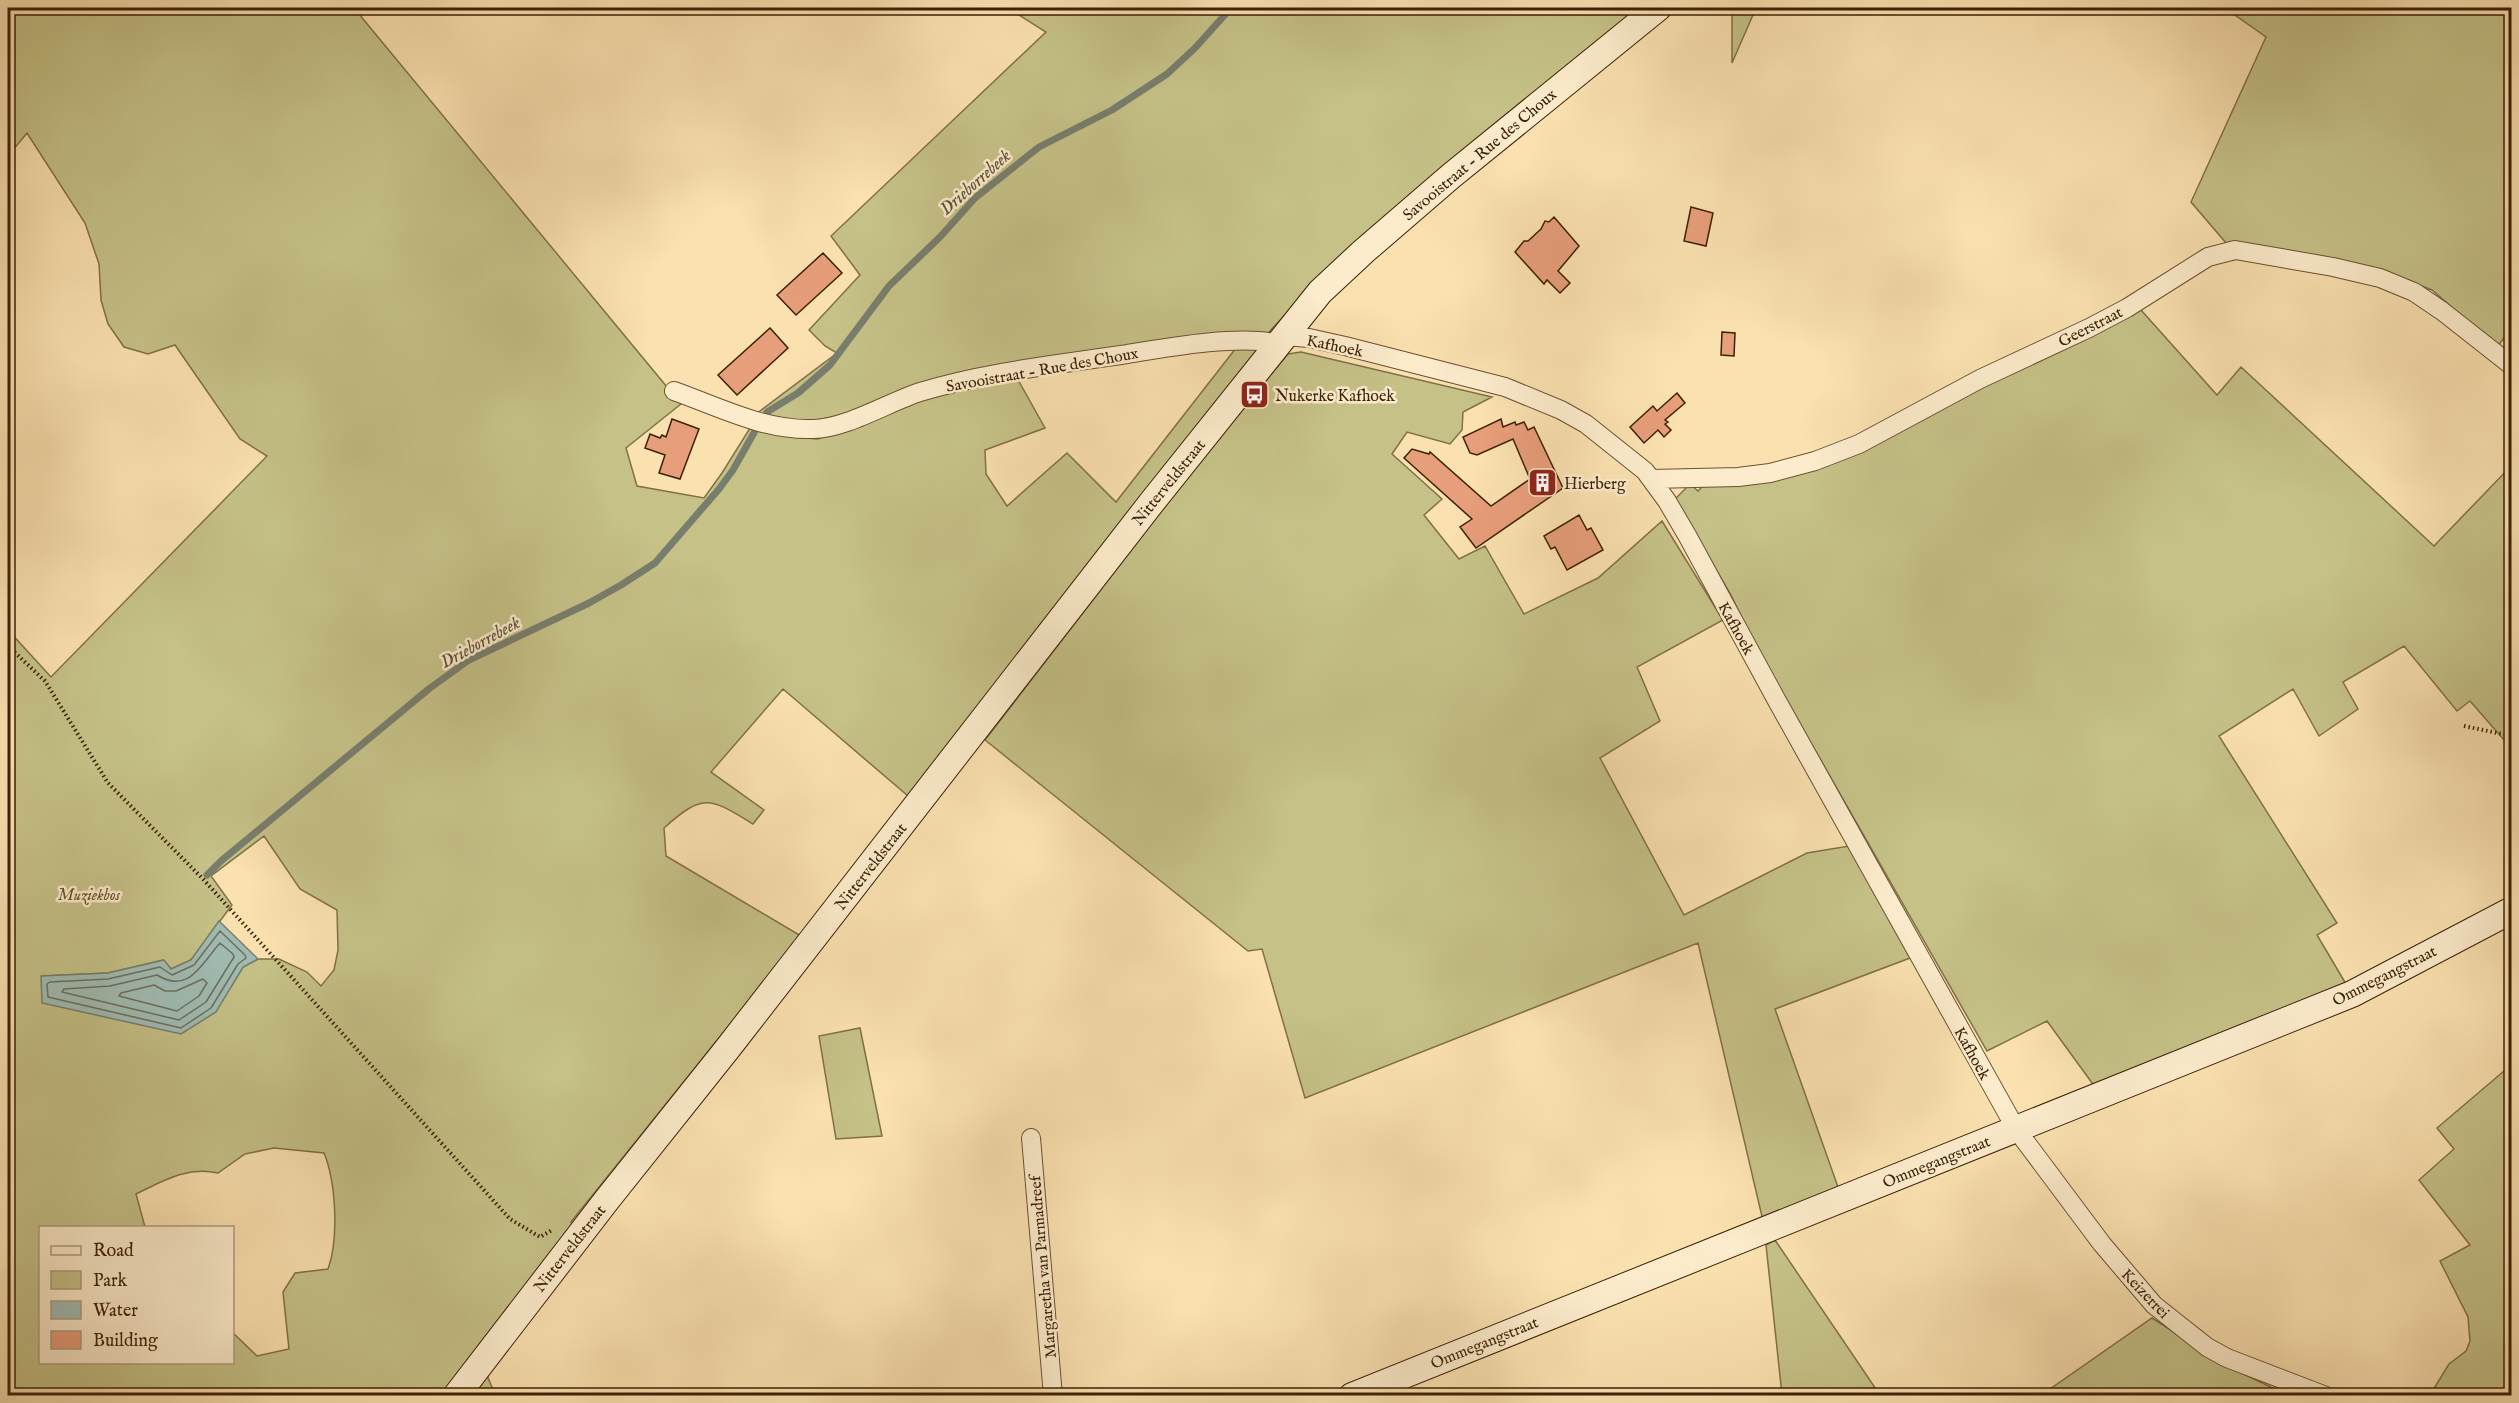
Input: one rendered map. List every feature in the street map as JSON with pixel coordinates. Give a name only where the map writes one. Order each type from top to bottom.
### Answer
[{"type":"main road","name":"Savooistraat - Rue des Choux","points":[[1282,340],[1320,292],[1364,251],[1451,176],[1658,8]]},
{"type":"main road","name":"Nitterveldstraat","points":[[456,1395],[1152,502],[1282,340]]},
{"type":"main road","name":"Ommegangstraat","points":[[1352,1395],[2352,994],[2511,909]]},
{"type":"street","name":"Geerstraat","points":[[1651,479],[1738,477],[1770,473],[1815,461],[1859,444],[1980,379],[2127,308],[2208,257],[2235,250],[2333,267],[2380,278],[2405,288],[2442,310],[2511,366]]},
{"type":"street","name":"Kafhoek","points":[[1282,340],[1309,338],[1505,387],[1561,410],[1586,424],[1630,457],[1651,479],[1688,537],[2016,1129]]},
{"type":"street","name":"Savooistraat - Rue des Choux","points":[[674,390],[756,421],[789,429],[817,429],[838,424],[918,393],[992,375],[1181,346],[1282,340]]},
{"type":"street","name":"Keizerrei","points":[[2016,1129],[2102,1244],[2144,1295],[2163,1312],[2207,1347],[2227,1359],[2326,1395]]},
{"type":"street","name":"Margaretha van Parmadreef","points":[[1030,1138],[1053,1395]]},
{"type":"path","points":[[8,646],[45,681],[108,783],[203,879],[510,1219]]},
{"type":"path","points":[[2464,726],[2511,736]]},
{"type":"green space","name":"Muziekbos","points":[[8,8],[354,8],[681,404],[626,448],[637,486],[704,498],[750,428],[792,437],[818,439],[927,398],[1017,378],[1045,428],[985,450],[986,474],[1007,506],[1067,453],[1116,502],[1236,348],[1259,348],[908,796],[783,689],[711,772],[764,810],[753,824],[727,809],[707,803],[698,804],[689,809],[664,828],[666,856],[801,936],[571,1222],[592,1240],[485,1370],[495,1395],[8,1395],[8,630],[51,677],[267,456],[240,439],[175,345],[148,354],[124,347],[108,324],[101,300],[99,264],[85,223],[27,133],[8,156]],"holes":[[[264,836],[300,889],[337,910],[338,950],[334,970],[321,986],[307,972],[279,959],[258,959],[243,967],[231,987],[42,976],[108,973],[163,960],[171,969],[191,960],[232,905],[211,876]]]},
{"type":"green space","points":[[1008,8],[1644,8],[1345,252],[1268,333],[1197,339],[804,423],[756,414],[837,353],[825,346],[809,330],[860,275],[831,236],[1046,32]]},
{"type":"green space","points":[[1732,8],[1756,8],[1732,63]]},
{"type":"green space","points":[[2225,8],[2511,8],[2512,328],[2497,347],[2432,290],[2382,271],[2227,244],[2191,202],[2266,37]]},
{"type":"green space","points":[[2141,310],[2217,395],[2241,367],[2434,546],[2511,466],[2511,748],[2470,701],[2457,711],[2404,646],[2343,682],[2358,709],[2319,736],[2293,689],[2219,736],[2337,923],[2317,935],[2346,984],[2095,1087],[2047,1021],[1987,1051],[1756,647],[1731,595],[1675,499],[1690,484],[1698,491],[1703,486],[1790,474]]},
{"type":"green space","points":[[1301,352],[1492,397],[1463,412],[1462,430],[1450,444],[1407,432],[1392,454],[1442,499],[1424,515],[1459,559],[1485,546],[1524,614],[1598,578],[1662,521],[1723,620],[1637,667],[1660,721],[1600,758],[1684,915],[1807,853],[1849,846],[1910,958],[1775,1009],[1838,1187],[1763,1221],[1698,943],[1305,1098],[1262,949],[1248,951],[985,740],[1234,417],[1288,354]]},
{"type":"green space","points":[[860,1028],[882,1136],[836,1139],[819,1036]]},
{"type":"green space","points":[[2511,1065],[2511,1395],[2430,1395],[2449,1364],[2466,1351],[2470,1341],[2468,1317],[2440,1261],[2470,1245],[2419,1180],[2454,1149],[2437,1128]]},
{"type":"green space","points":[[1775,1240],[1880,1395],[1782,1395],[1766,1245]]},
{"type":"green space","points":[[2152,1318],[2227,1366],[2277,1390],[2274,1396],[2040,1396]]},
{"type":"water","points":[[219,921],[258,959],[243,967],[216,1012],[181,1034],[42,1003],[41,976],[108,973],[164,960],[171,969],[191,960]]},
{"type":"building","points":[[1691,207],[1713,213],[1706,246],[1684,241]]},
{"type":"building","points":[[1554,217],[1579,246],[1558,271],[1570,283],[1560,293],[1547,280],[1544,284],[1515,252],[1524,241],[1528,241],[1541,229],[1545,221],[1549,222]]},
{"type":"building","points":[[823,253],[842,273],[796,315],[777,295]]},
{"type":"building","points":[[770,328],[788,348],[737,395],[718,375]]},
{"type":"building","points":[[1722,332],[1735,333],[1734,356],[1721,355]]},
{"type":"building","points":[[1677,393],[1685,403],[1665,420],[1668,422],[1665,424],[1671,430],[1664,437],[1658,430],[1644,443],[1630,427],[1653,406],[1657,411]]},
{"type":"building","points":[[672,419],[699,429],[680,479],[659,473],[665,455],[645,448],[650,434],[660,438],[662,435],[666,437]]},
{"type":"building","name":"Hierberg","points":[[1501,419],[1503,427],[1515,422],[1516,425],[1524,422],[1528,430],[1534,427],[1563,488],[1476,548],[1460,527],[1472,519],[1404,458],[1412,449],[1429,454],[1430,452],[1491,506],[1530,479],[1513,439],[1477,455],[1470,453],[1463,437]]},
{"type":"building","points":[[1579,515],[1587,530],[1591,528],[1603,550],[1567,570],[1555,547],[1551,549],[1544,536]]},
{"type":"waterway","name":"Drieborrebeek","points":[[767,412],[798,393],[830,365],[889,286],[940,237],[975,198],[1039,147],[1112,110],[1167,74],[1195,48],[1231,8]]},
{"type":"waterway","name":"Drieborrebeek","points":[[207,875],[430,688],[469,660],[589,603],[655,563],[719,489],[733,470],[755,431]]},
{"type":"place","name":"Nukerke Kafhoek","points":[[1254,395]]},
{"type":"place","name":"Hierberg","points":[[1543,483]]}]
